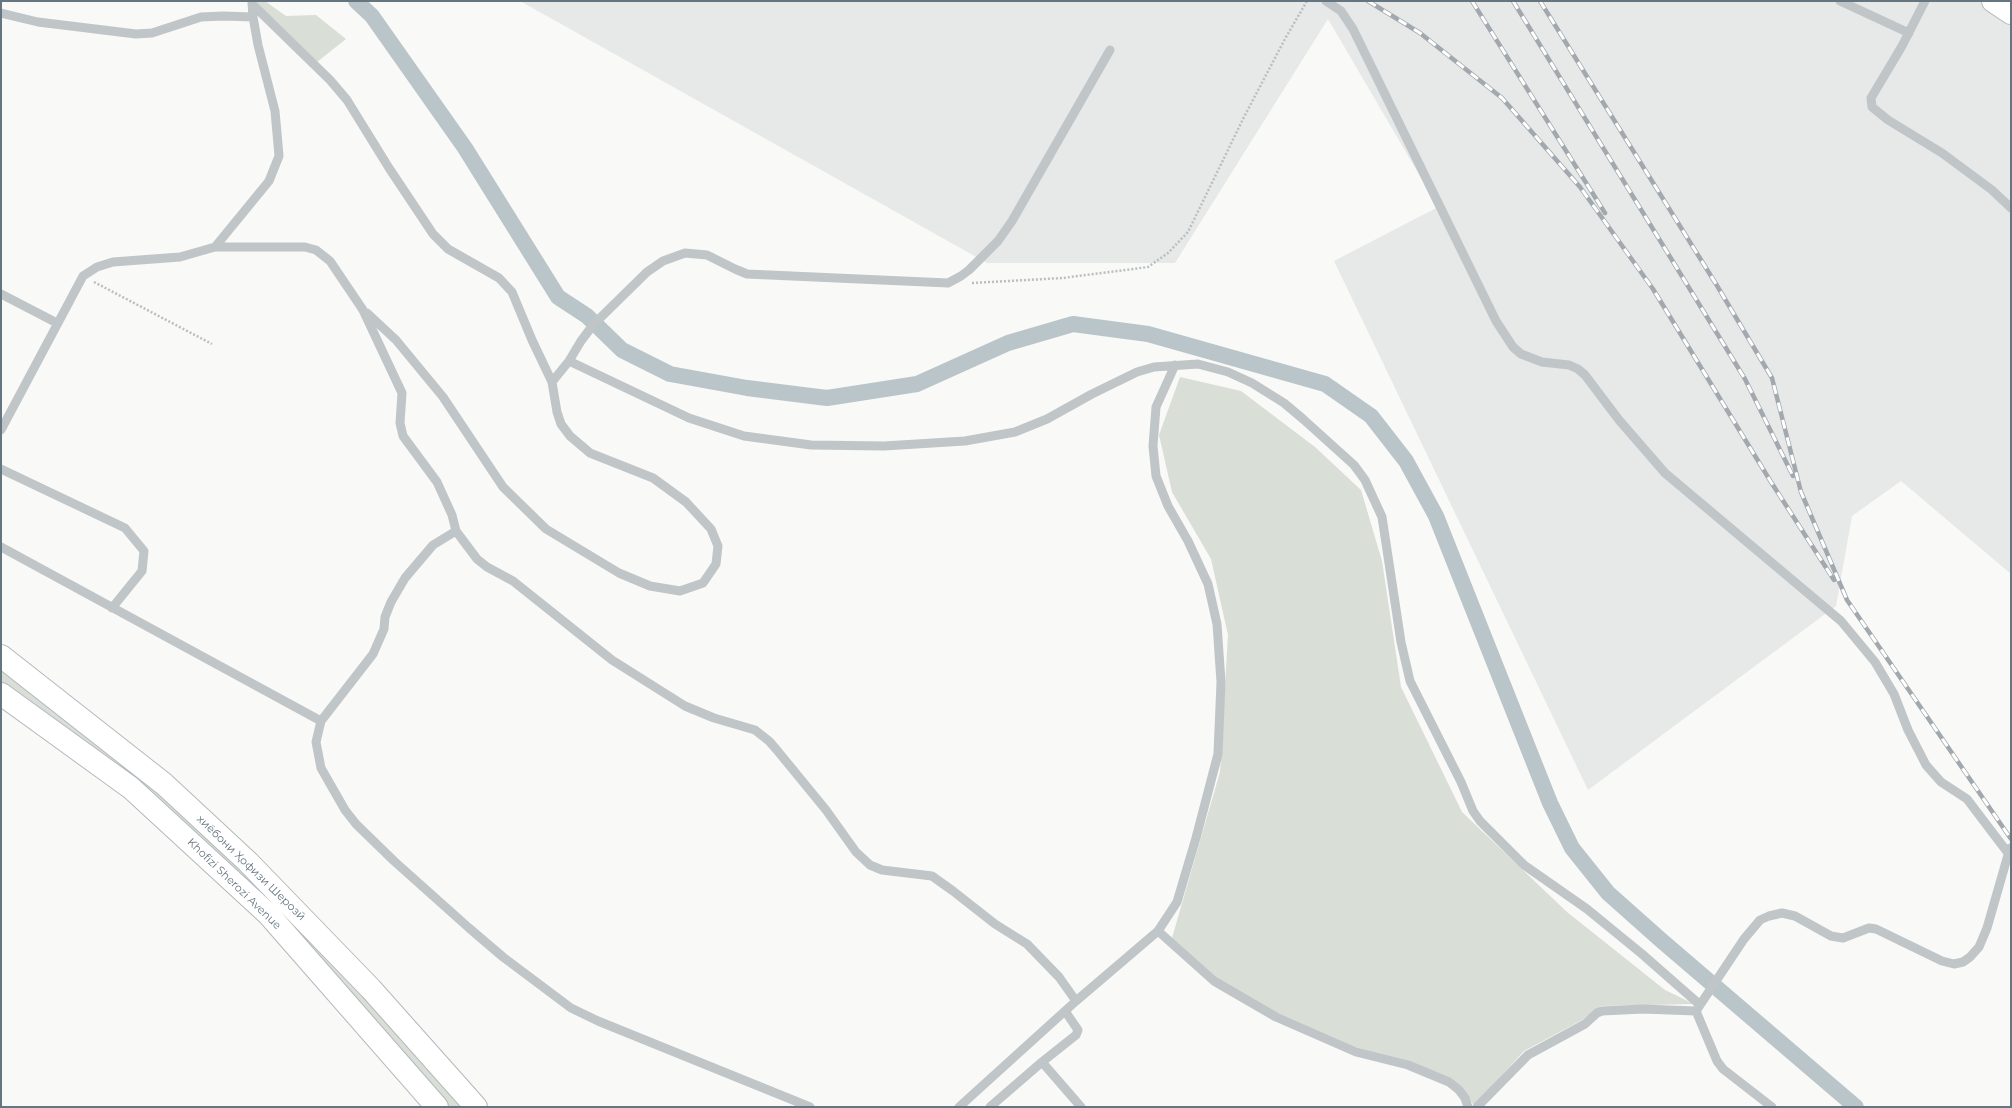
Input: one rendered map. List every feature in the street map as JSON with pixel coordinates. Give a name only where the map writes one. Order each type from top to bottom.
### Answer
[{"type":"main road","points":[[1993,1],[2011,13]]},
{"type":"main road","name":"хиёбони Ҳофизи Шерозӣ","points":[[1,656],[164,784],[248,862],[372,989],[476,1107]]},
{"type":"main road","name":"Khofizi Sherozi Avenue","points":[[1,694],[131,788],[269,914],[437,1107]]},
{"type":"lane","points":[[1326,1],[1341,12],[1352,29],[1472,274],[1502,332],[1512,347],[1521,354],[1542,362],[1569,365],[1578,369],[1585,375],[1619,420],[1665,473],[1841,621],[1875,662],[1894,694],[1908,730],[1926,765],[1941,782],[1967,800],[2010,850],[1987,928],[1979,948],[1970,958],[1963,962],[1954,964],[1942,961],[1876,928],[1869,928],[1843,938],[1831,936],[1794,916],[1782,914],[1770,916],[1760,920],[1744,939],[1698,1008]]},
{"type":"lane","points":[[1840,1],[1909,33]]},
{"type":"lane","points":[[1924,1],[1909,33],[1871,98],[1872,107],[1888,120],[1942,153],[1992,190],[2011,208]]},
{"type":"lane","points":[[216,247],[269,181],[279,156],[275,111],[258,45],[252,3]]},
{"type":"lane","points":[[252,3],[330,80],[347,100],[433,234],[448,249],[499,278],[512,292],[532,340],[552,382],[557,412],[561,424],[570,436],[590,453],[653,478],[686,502],[711,529],[718,546],[716,564],[703,583],[680,591],[650,586],[619,574],[546,529],[503,487],[443,396],[396,340],[363,310]]},
{"type":"lane","points":[[1,13],[38,22],[136,34],[152,32],[201,17],[253,17]]},
{"type":"lane","points":[[552,382],[569,361],[581,341],[603,315],[647,272],[663,261],[685,253],[707,255],[747,274],[948,283],[969,270],[998,241],[1012,221],[1110,50]]},
{"type":"lane","points":[[1,430],[57,323],[84,276],[97,267],[113,262],[180,257],[216,247],[305,247],[316,250],[330,261],[363,310],[402,393],[400,423],[403,436],[442,492],[456,531],[477,559],[513,581],[612,660],[685,706],[714,718],[755,730],[769,741],[826,810],[856,852],[870,865],[882,870],[932,876],[995,924],[1027,944],[1059,977],[1076,1001]]},
{"type":"lane","points":[[1,294],[57,323]]},
{"type":"lane","points":[[569,361],[689,418],[744,436],[811,445],[884,446],[965,441],[1015,432],[1047,419],[1092,394],[1137,372],[1154,367],[1198,364],[1228,372],[1252,383],[1284,403],[1354,464],[1365,480],[1382,517],[1401,642],[1410,681],[1461,782],[1473,812],[1524,865],[1587,909],[1642,954],[1698,1008],[1717,1061],[1723,1069],[1772,1107]]},
{"type":"lane","points":[[959,1107],[1076,1001],[1158,931],[1176,902],[1196,838],[1218,754],[1221,682],[1217,624],[1208,584],[1188,541],[1168,506],[1156,476],[1153,446],[1156,406],[1175,365]]},
{"type":"lane","points":[[1,469],[125,528],[144,552],[142,570],[112,608]]},
{"type":"lane","points":[[456,531],[433,545],[406,578],[391,602],[385,617],[382,635],[373,654],[321,722],[316,742],[321,768],[345,810],[356,824],[394,862],[503,957],[571,1008],[598,1021],[810,1107]]},
{"type":"lane","points":[[1,547],[321,722]]},
{"type":"lane","points":[[1158,931],[1214,981],[1263,1009],[1356,1052],[1408,1065],[1449,1082],[1459,1090],[1465,1098],[1468,1107]]},
{"type":"lane","points":[[1477,1107],[1528,1055],[1585,1024],[1593,1015],[1602,1011],[1698,1008]]},
{"type":"lane","points":[[990,1107],[1076,1035],[1078,1030],[1065,1011]]},
{"type":"lane","points":[[1042,1062],[1081,1107]]},
{"type":"path","points":[[948,283],[1063,278],[1148,267],[1168,253],[1188,232],[1251,104],[1286,37],[1308,1]]},
{"type":"path","points":[[84,276],[212,344]]},
{"type":"shaded area","points":[[250,1],[265,1],[286,16],[316,15],[346,39],[317,62]]},
{"type":"shaded area","points":[[520,1],[2011,1],[2011,574],[1901,481],[1852,516],[1836,606],[1588,790],[1334,261],[1438,207],[1328,19],[1175,263],[987,263]]},
{"type":"shaded area","points":[[1180,377],[1241,391],[1315,447],[1361,490],[1382,561],[1401,687],[1462,812],[1567,912],[1665,990],[1694,1004],[1601,1006],[1582,1020],[1524,1051],[1474,1106],[1461,1086],[1447,1077],[1355,1047],[1277,1013],[1216,978],[1172,938],[1220,772],[1228,635],[1211,559],[1172,492],[1159,435]]},
{"type":"shaded area","points":[[1,664],[248,866],[467,1107],[434,1107],[232,887],[1,693]]},
{"type":"waterway","points":[[356,1],[372,16],[465,148],[558,297],[587,316],[622,350],[670,374],[747,388],[827,398],[917,384],[1008,343],[1073,324],[1148,334],[1325,384],[1371,416],[1406,461],[1436,516],[1550,803],[1572,848],[1608,893],[1856,1107]]},
{"type":"railway","points":[[1368,1],[1420,33],[1502,98],[1580,187],[1653,289],[1771,482],[1834,580]]},
{"type":"railway","points":[[1472,1],[1605,213]]},
{"type":"railway","points":[[1513,1],[1745,379],[1793,476]]},
{"type":"railway","points":[[1540,1],[1716,284],[1772,378],[1801,492],[1847,600],[2011,839]]}]
